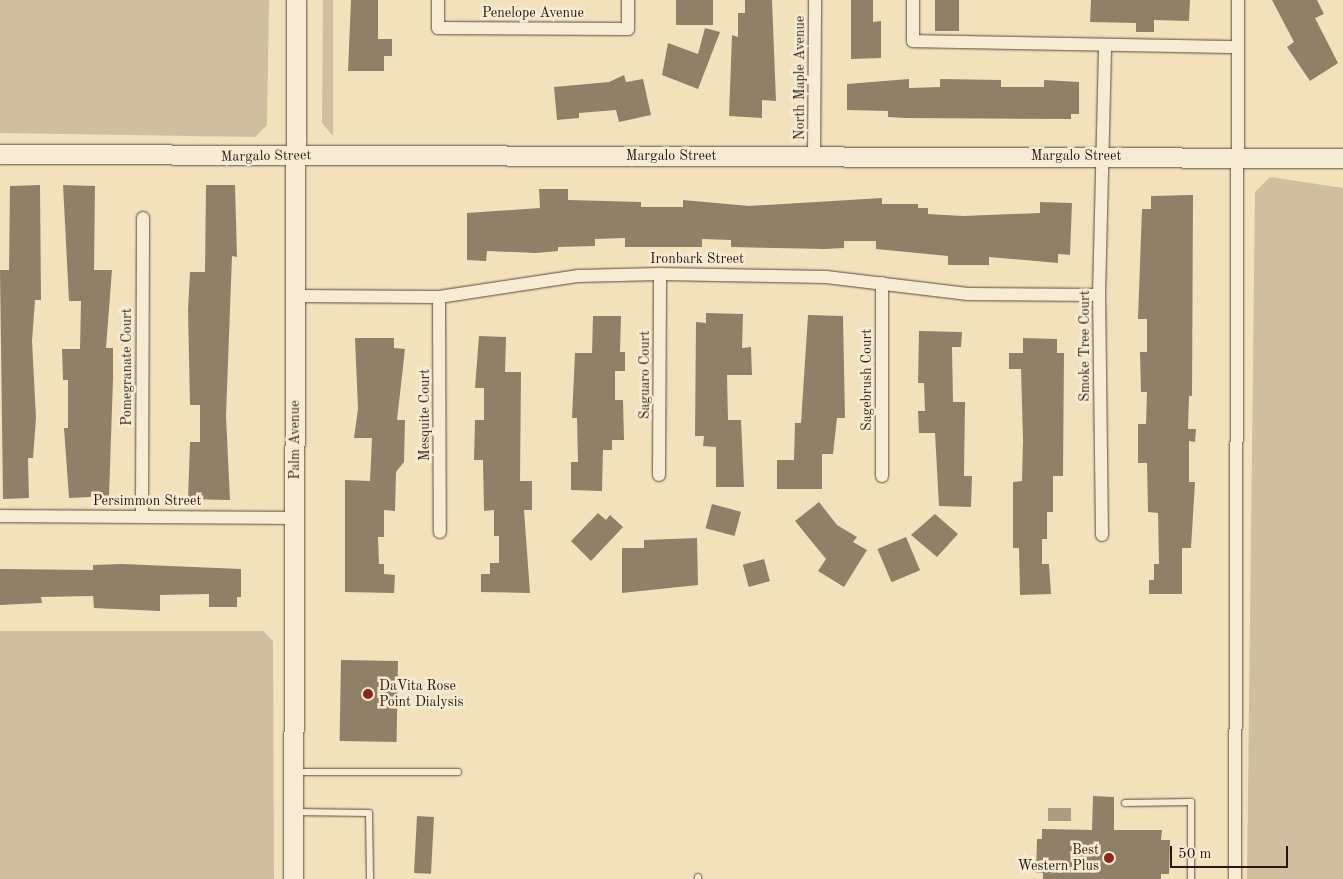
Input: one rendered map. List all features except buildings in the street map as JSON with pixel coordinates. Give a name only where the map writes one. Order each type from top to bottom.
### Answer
[{"type":"street","name":"Palm Avenue","points":[[293,879],[296,0]]},
{"type":"street","name":"Penelope Avenue","points":[[438,0],[438,28],[628,29],[628,0]]},
{"type":"street","name":"North Maple Avenue","points":[[814,156],[815,0]]},
{"type":"street","points":[[913,0],[913,42],[1237,48]]},
{"type":"street","points":[[1235,879],[1238,0]]},
{"type":"street","name":"Smoke Tree Court","points":[[1102,535],[1099,295],[1105,156],[1105,45]]},
{"type":"street","name":"Margalo Street","points":[[0,154],[1343,158]]},
{"type":"street","name":"Pomegranate Court","points":[[142,515],[143,218]]},
{"type":"street","name":"Ironbark Street","points":[[296,296],[439,297],[578,276],[660,274],[764,274],[882,283],[968,294],[1099,295]]},
{"type":"street","name":"Saguaro Court","points":[[660,274],[660,475]]},
{"type":"street","name":"Sagebrush Court","points":[[882,283],[882,476]]},
{"type":"street","name":"Mesquite Court","points":[[439,297],[440,532]]},
{"type":"street","name":"Persimmon Street","points":[[0,516],[142,515],[295,518]]},
{"type":"lane","points":[[294,772],[458,772]]},
{"type":"lane","points":[[1125,803],[1191,802],[1190,879]]},
{"type":"lane","points":[[294,812],[369,813],[370,879]]},
{"type":"shaded area","points":[[0,0],[269,0],[267,125],[255,137],[0,133]]},
{"type":"shaded area","points":[[323,0],[333,0],[333,136],[322,123]]},
{"type":"shaded area","points":[[1270,177],[1343,188],[1343,879],[1247,879],[1255,192]]},
{"type":"shaded area","points":[[0,631],[263,631],[273,641],[274,879],[0,879]]},
{"type":"shaded area","points":[[1048,808],[1071,808],[1071,821],[1048,821]]},
{"type":"place","name":"DaVita Rose Point Dialysis","points":[[368,694]]},
{"type":"place","name":"Best Western Plus","points":[[1109,858]]}]
